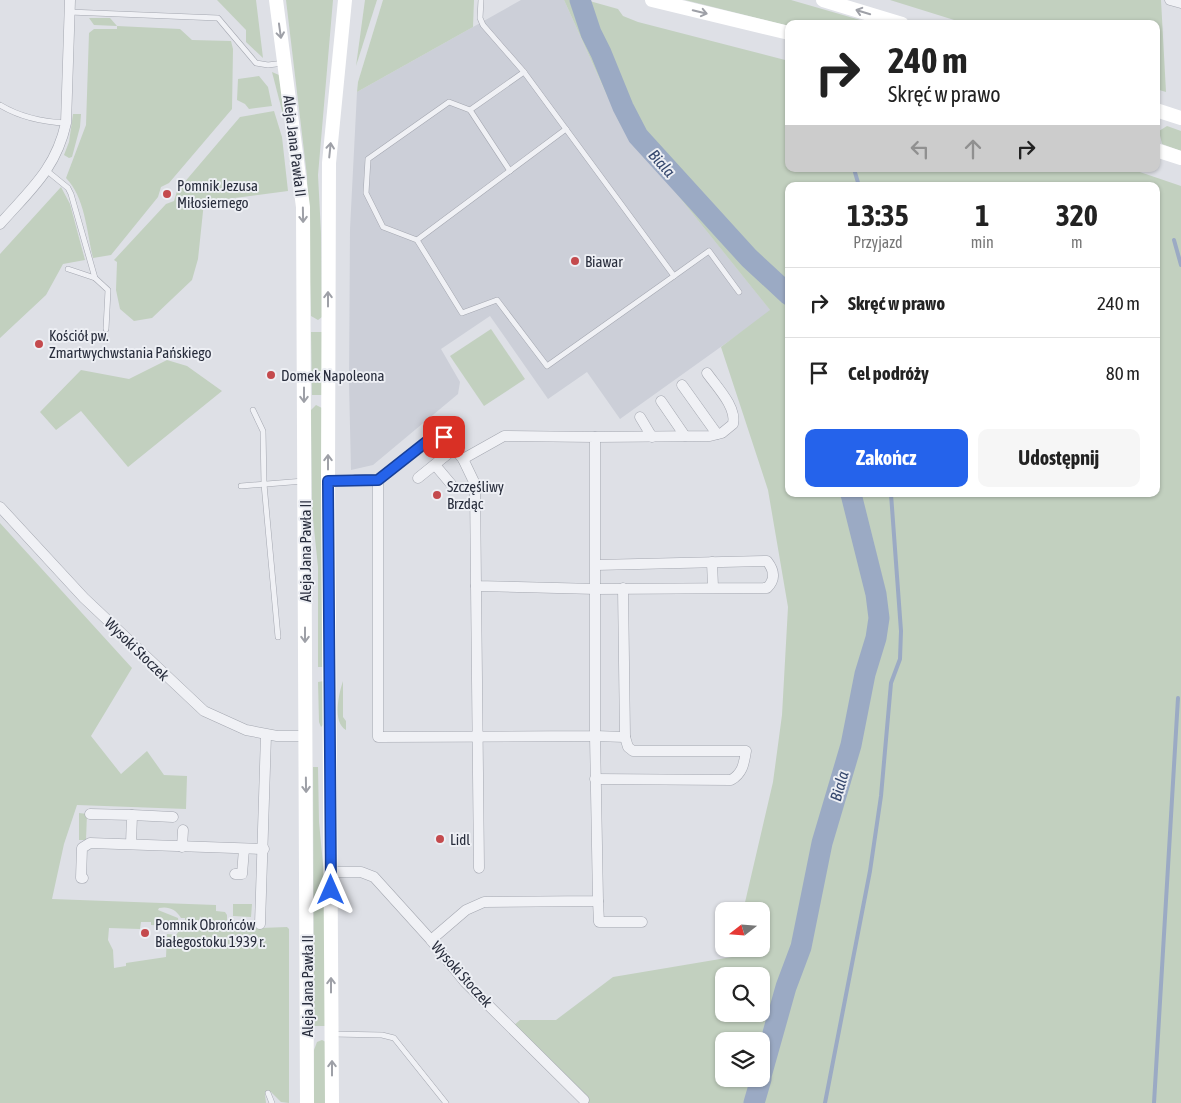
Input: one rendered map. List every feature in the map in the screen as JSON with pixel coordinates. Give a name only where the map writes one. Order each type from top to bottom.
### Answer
[{"type":"main road","name":"Aleja Jana Pawła II","points":[[276,0],[303,207],[307,1103]]},
{"type":"main road","name":"Aleja Jana Pawła II","points":[[332,1103],[328,163],[345,0]]},
{"type":"main road","points":[[652,0],[785,33]]},
{"type":"main road","points":[[823,0],[889,20]]},
{"type":"main road","points":[[1160,151],[1181,158]]},
{"type":"main road","points":[[306,673],[330,673]]},
{"type":"main road","points":[[306,736],[330,738]]},
{"type":"main road","points":[[307,1034],[332,1034]]},
{"type":"street","points":[[0,224],[56,156],[66,123],[70,0]]},
{"type":"street","points":[[1170,0],[1181,3]]},
{"type":"street","points":[[463,460],[504,436],[652,437],[717,434],[733,424],[734,416],[722,394],[707,373]]},
{"type":"street","points":[[682,385],[717,434]]},
{"type":"street","points":[[661,401],[685,436]]},
{"type":"street","points":[[640,418],[652,437]]},
{"type":"street","points":[[355,480],[378,480],[430,439],[444,437],[463,460],[475,484],[479,868]]},
{"type":"street","points":[[595,437],[595,779],[599,922],[642,922]]},
{"type":"street","points":[[418,478],[454,449]]},
{"type":"street","points":[[435,465],[451,484]]},
{"type":"street","points":[[378,480],[378,737],[477,735],[625,737]]},
{"type":"street","name":"Wysoki Stoczek","points":[[0,507],[84,598],[189,699],[204,711],[227,723],[266,735],[306,736]]},
{"type":"street","points":[[476,586],[596,589],[767,588],[772,584],[774,575],[767,561],[596,565]]},
{"type":"street","points":[[712,562],[713,587]]},
{"type":"street","points":[[595,779],[731,780],[739,775],[746,751],[633,751],[628,747],[625,737],[623,588]]},
{"type":"street","points":[[260,924],[264,849],[266,735]]},
{"type":"street","points":[[90,814],[173,817]]},
{"type":"street","points":[[131,844],[132,816]]},
{"type":"street","points":[[182,847],[183,830]]},
{"type":"street","points":[[83,878],[80,878],[82,848],[90,843],[264,849]]},
{"type":"street","points":[[235,874],[242,874],[244,848]]},
{"type":"street","name":"Wysoki Stoczek","points":[[331,872],[361,872],[374,877],[431,940],[465,982],[584,1100]]},
{"type":"street","points":[[431,940],[466,910],[484,902],[598,901]]},
{"type":"lane","points":[[481,0],[480,18],[484,25],[524,72],[674,276]]},
{"type":"lane","points":[[69,12],[218,18],[256,63],[268,65],[284,63]]},
{"type":"lane","points":[[470,110],[524,72]]},
{"type":"lane","points":[[510,171],[470,110],[449,102],[368,159],[366,193],[383,227],[417,240],[462,313],[497,300],[547,366],[709,250],[739,292]]},
{"type":"lane","points":[[0,105],[12,113],[48,122],[66,123]]},
{"type":"lane","points":[[417,240],[566,129]]},
{"type":"lane","points":[[46,170],[68,188],[71,194],[95,278]]},
{"type":"lane","points":[[68,269],[95,278],[108,290],[106,329]]},
{"type":"lane","points":[[253,410],[263,431],[264,484],[278,637]]},
{"type":"lane","points":[[328,481],[355,480]]},
{"type":"lane","points":[[240,486],[304,481]]},
{"type":"lane","points":[[332,1034],[382,1034],[394,1038],[446,1103]]},
{"type":"lane","points":[[268,1093],[272,1103]]},
{"type":"shaded area","points":[[521,0],[564,0],[619,122],[771,311],[620,419],[587,372],[548,399],[490,316],[441,349],[460,382],[458,394],[373,465],[351,470],[349,384],[350,229],[357,92]]},
{"type":"green space","points":[[217,0],[256,0],[263,58],[246,42],[246,30]]},
{"type":"green space","points":[[286,0],[333,0],[318,175],[322,317],[318,320],[311,316],[307,176]]},
{"type":"green space","points":[[365,0],[377,0],[356,66]]},
{"type":"green space","points":[[383,0],[474,0],[473,27],[357,92],[358,82]]},
{"type":"green space","points":[[564,0],[586,0],[618,9],[623,16],[638,22],[785,60],[785,172],[1140,172],[1181,186],[1181,1103],[587,1103],[513,1026],[520,1020],[556,1020],[613,977],[726,958],[770,958],[770,902],[745,902],[773,782],[782,715],[788,607],[768,490],[721,347],[770,310],[619,122]]},
{"type":"green space","points":[[685,0],[791,0],[860,20],[785,20],[785,25]]},
{"type":"green space","points":[[890,0],[1161,0],[1166,92],[1160,90],[1160,20],[954,20]]},
{"type":"green space","points":[[89,18],[110,18],[117,26],[94,25]]},
{"type":"green space","points":[[117,26],[180,29],[192,40],[231,41],[233,49],[232,109],[169,183],[161,187],[158,197],[111,255],[93,258],[81,205],[66,178],[86,125],[89,33],[94,29],[117,29]]},
{"type":"green space","points":[[272,72],[279,75],[289,138]]},
{"type":"green space","points":[[259,76],[268,87],[272,106],[249,109],[245,104],[237,100],[238,79]]},
{"type":"green space","points":[[274,111],[282,137],[288,191],[204,202],[198,259],[192,280],[152,318],[134,321],[120,309],[116,290],[117,262],[114,260],[166,204],[174,201],[177,191],[240,117]]},
{"type":"green space","points":[[73,114],[81,114],[80,127],[72,157],[69,158],[64,155],[69,142]]},
{"type":"green space","points":[[1167,126],[1181,131],[1181,151],[1162,144],[1160,130]]},
{"type":"green space","points":[[61,187],[70,204],[85,260],[63,264],[46,295],[0,338],[0,254]]},
{"type":"green space","points":[[491,329],[525,379],[484,406],[450,356]]},
{"type":"green space","points":[[311,332],[322,332],[322,395],[312,395]]},
{"type":"green space","points":[[167,360],[187,366],[222,391],[128,467],[81,411],[56,430],[40,412],[81,370],[129,379]]},
{"type":"green space","points":[[316,405],[322,408],[324,667],[318,667],[318,567],[312,509],[311,410]]},
{"type":"green space","points":[[0,523],[132,668],[91,736],[121,774],[147,751],[164,775],[187,776],[186,809],[77,805],[64,844],[52,899],[216,905],[216,911],[225,912],[227,915],[227,923],[204,923],[200,916],[199,923],[185,923],[185,918],[181,918],[174,910],[162,907],[158,910],[178,918],[179,926],[151,925],[151,922],[141,922],[140,929],[109,928],[108,940],[113,950],[114,968],[126,966],[126,963],[166,957],[167,934],[176,935],[179,931],[287,927],[289,929],[289,1103],[281,1102],[271,1092],[265,1094],[266,1103],[0,1103]]},
{"type":"green space","points":[[324,681],[323,725],[321,727],[319,722],[318,682]]},
{"type":"green space","points":[[343,681],[343,717],[346,721],[346,730],[339,721],[338,714],[338,700]]},
{"type":"green space","points":[[313,767],[318,767],[319,822],[325,885],[325,1026],[314,1026]]},
{"type":"green space","points":[[79,813],[87,814],[86,840],[79,840]]},
{"type":"green space","points":[[233,904],[252,904],[251,917],[233,916]]},
{"type":"green space","points":[[322,1040],[326,1042],[326,1103],[314,1103],[314,1050],[317,1042]]},
{"type":"waterway","name":"Biala","points":[[580,0],[591,33],[623,107],[638,136],[749,258],[785,291]]},
{"type":"waterway","points":[[855,172],[858,182]]},
{"type":"waterway","points":[[1174,240],[1181,265]]},
{"type":"waterway","name":"Biala","points":[[770,1044],[786,987],[801,947],[822,843],[851,745],[865,674],[876,638],[879,618],[876,594],[852,497]]},
{"type":"waterway","points":[[825,1103],[870,871],[881,796],[891,683],[900,659],[901,631],[891,497]]},
{"type":"waterway","points":[[1154,1103],[1178,698]]},
{"type":"waterway","name":"Biala","points":[[754,1103],[759,1087]]},
{"type":"place","name":"Pomnik Jezusa Miłosiernego","points":[[167,194]]},
{"type":"place","name":"Biawar","points":[[575,261]]},
{"type":"place","name":"Kościół pw. Zmartwychwstania Pańskiego","points":[[39,344]]},
{"type":"place","name":"Domek Napoleona","points":[[271,375]]},
{"type":"place","name":"Szczęśliwy Brzdąc","points":[[437,495]]},
{"type":"place","name":"Lidl","points":[[440,839]]},
{"type":"place","name":"Pomnik Obrońców Białegostoku 1939 r.","points":[[145,933]]},
{"type":"route","points":[[331,890],[328,481],[378,480],[430,439],[437,436],[444,437]]}]
